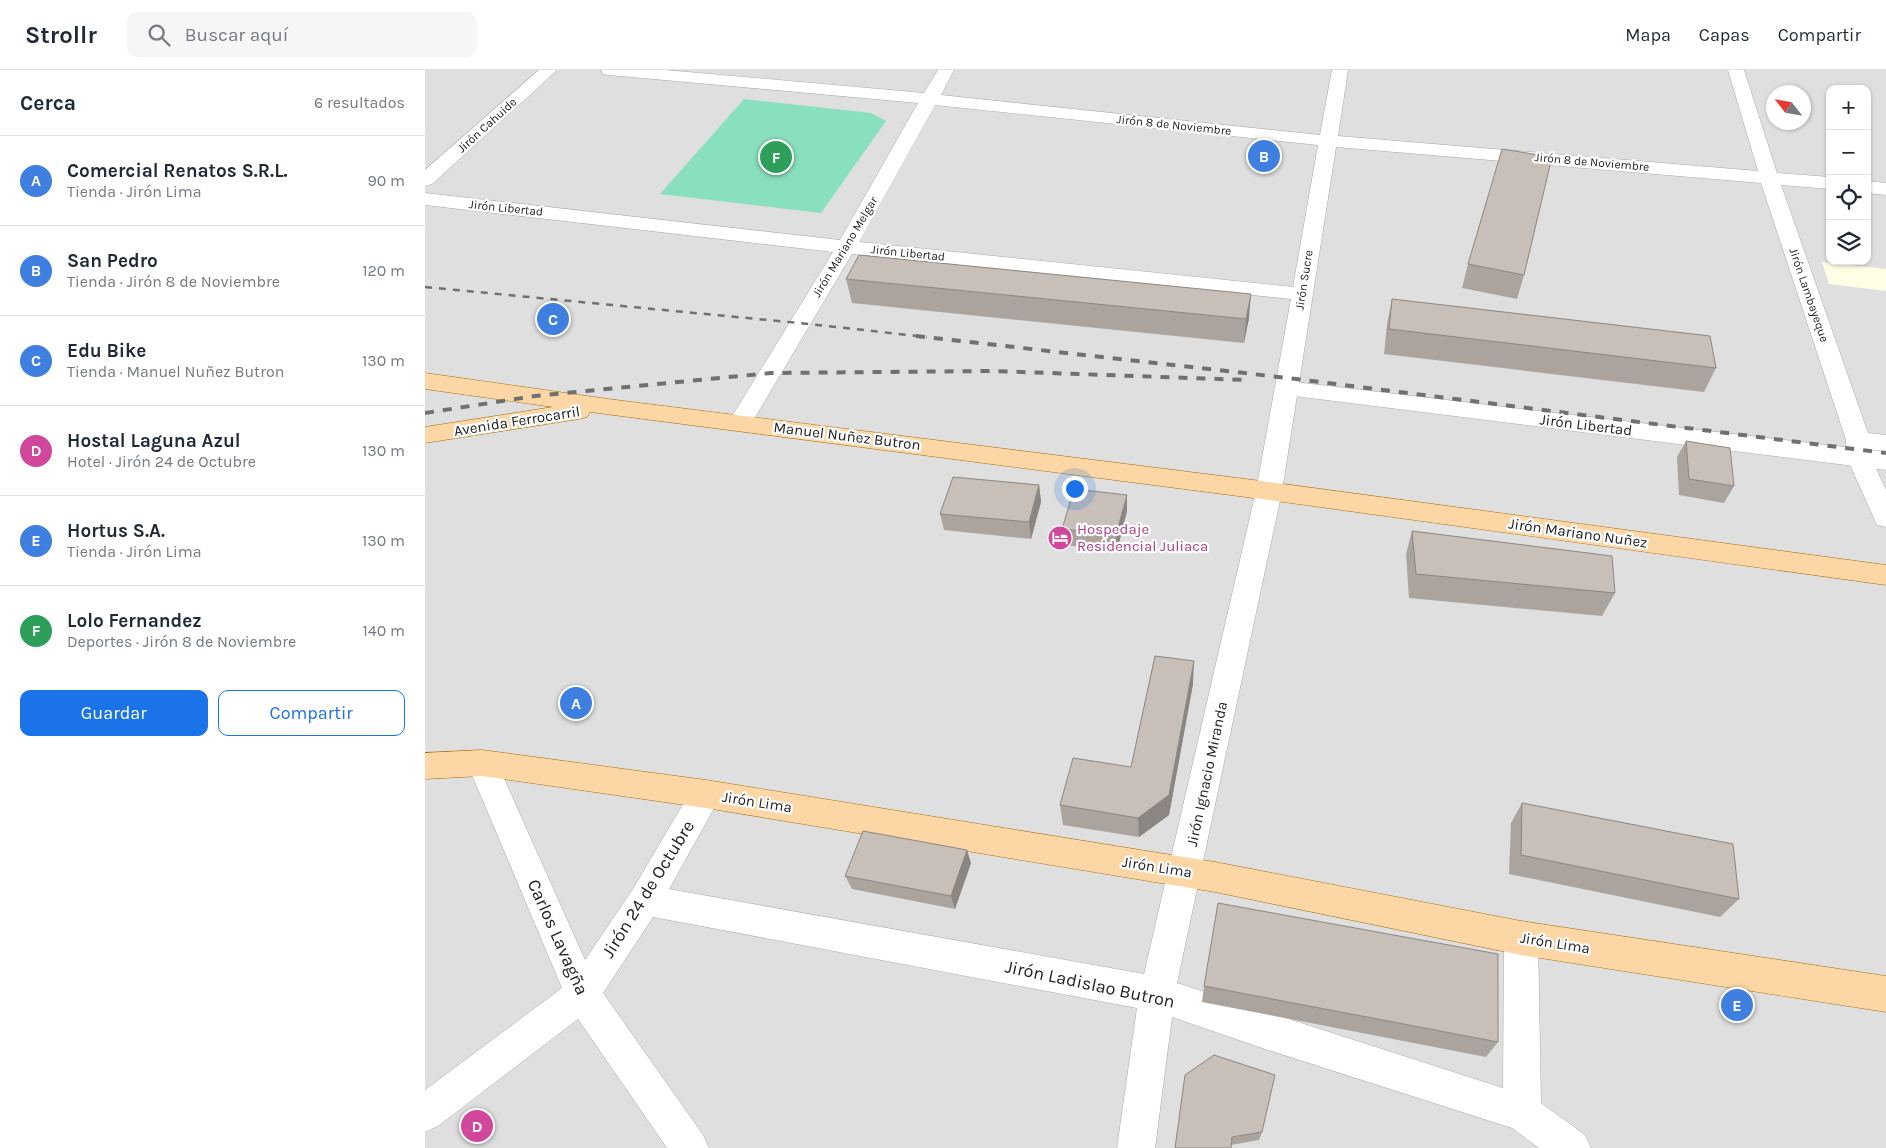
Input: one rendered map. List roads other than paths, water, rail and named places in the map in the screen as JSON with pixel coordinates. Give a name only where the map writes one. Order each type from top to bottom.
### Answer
[{"type":"main road","name":"Manuel Nuñez Butron","points":[[425,381],[608,407],[1269,490]]},
{"type":"main road","points":[[425,401],[493,390]]},
{"type":"main road","name":"Avenida Ferrocarril","points":[[425,435],[608,407]]},
{"type":"main road","name":"Jirón Mariano Nuñez","points":[[1269,490],[1886,575]]},
{"type":"main road","name":"Jirón Lima","points":[[425,766],[482,763],[706,794],[1185,872],[1521,938],[1886,994]]},
{"type":"street","name":"Jirón Cahuide","points":[[425,180],[549,70]]},
{"type":"street","name":"Jirón 8 de Noviembre","points":[[609,70],[929,99],[1328,141],[1826,183]]},
{"type":"street","name":"Jirón Mariano Melgar","points":[[740,423],[846,247],[946,70]]},
{"type":"street","name":"Jirón Sucre","points":[[1269,490],[1339,70]]},
{"type":"street","name":"Jirón Lambayeque","points":[[1736,70],[1858,449],[1886,518]]},
{"type":"street","points":[[1871,187],[1886,189]]},
{"type":"street","name":"Jirón Libertad","points":[[425,199],[846,247],[1302,294]]},
{"type":"street","name":"Jirón Libertad","points":[[1286,389],[1858,449],[1886,461]]},
{"type":"street","points":[[1858,449],[1886,444]]},
{"type":"street","name":"Jirón Ignacio Miranda","points":[[1136,1148],[1157,994],[1269,490]]},
{"type":"street","name":"Carlos Lavagña","points":[[482,763],[582,994],[690,1148]]},
{"type":"street","name":"Jirón 24 de Octubre","points":[[425,1113],[582,994],[645,900],[706,794]]},
{"type":"street","name":"Jirón Ladislao Butron","points":[[645,900],[1157,994],[1265,1032],[1522,1113],[1573,1148]]},
{"type":"street","points":[[1521,938],[1522,1113]]},
{"type":"railway","points":[[425,287],[927,337]]},
{"type":"railway","points":[[916,336],[1288,378],[1886,453]]},
{"type":"railway","points":[[425,413],[535,396],[771,373],[994,371],[1246,380]]},
{"type":"place","name":"San Pedro","points":[[1264,156]]},
{"type":"place","name":"Lolo Fernandez","points":[[776,157]]},
{"type":"place","name":"Edu Bike","points":[[553,319]]},
{"type":"place","name":"Hospedaje Residencial Juliaca","points":[[1060,538]]},
{"type":"place","name":"Comercial Renatos S.R.L.","points":[[576,703]]},
{"type":"place","name":"Hortus S.A.","points":[[1737,1005]]},
{"type":"place","name":"Hostal Laguna Azul","points":[[477,1126]]}]
